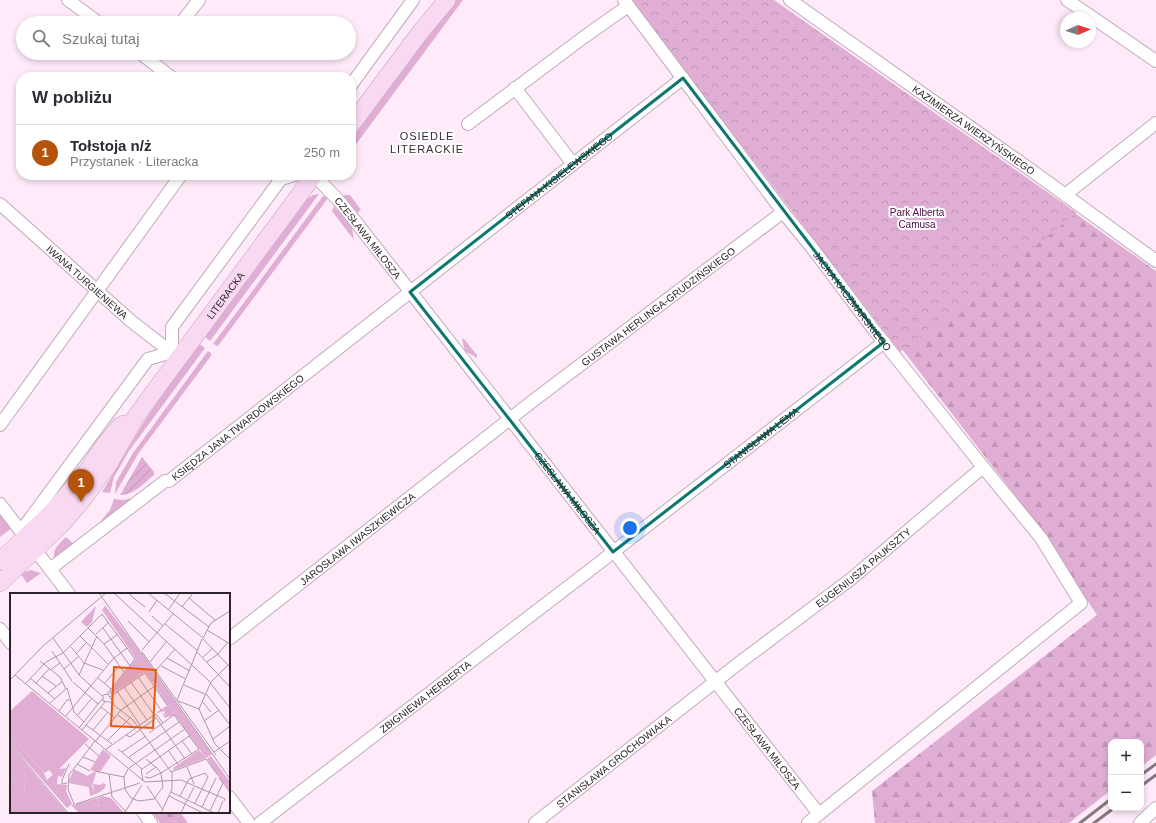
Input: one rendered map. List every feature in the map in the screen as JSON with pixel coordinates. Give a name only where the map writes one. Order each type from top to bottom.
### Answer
[{"type":"street","points":[[68,0],[90,16]]},
{"type":"street","points":[[186,16],[198,0]]},
{"type":"street","points":[[356,78],[413,0]]},
{"type":"street","points":[[422,30],[440,0]]},
{"type":"street","points":[[356,118],[422,30],[447,0]]},
{"type":"street","name":"KAZIMIERZA WIERZYŃSKIEGO","points":[[790,0],[1031,170],[1156,261]]},
{"type":"street","points":[[1067,0],[1156,61]]},
{"type":"street","points":[[468,124],[584,37],[626,3]]},
{"type":"street","name":"JACKA KACZMARSKIEGO","points":[[626,3],[782,212],[817,254],[884,342],[983,467],[1042,538],[1081,603],[819,814]]},
{"type":"street","points":[[157,60],[167,72]]},
{"type":"street","name":"STEFANA KISIELEWSKIEGO","points":[[410,292],[683,78]]},
{"type":"street","points":[[515,88],[573,164]]},
{"type":"street","points":[[1065,195],[1156,123]]},
{"type":"street","points":[[0,425],[96,290],[177,180]]},
{"type":"street","points":[[27,540],[148,359],[175,355],[172,327],[280,180]]},
{"type":"street","name":"LITERACKA","points":[[0,561],[27,540],[60,526],[81,502],[109,464],[136,416],[175,355],[309,180]]},
{"type":"street","name":"CZESŁAWA MIŁOSZA","points":[[316,180],[338,200],[819,814]]},
{"type":"street","name":"IWANA TURGIENIEWA","points":[[0,204],[131,321],[175,355]]},
{"type":"street","name":"GUSTAWA HERLINGA-GRUDZIŃSKIEGO","points":[[510,419],[782,212]]},
{"type":"street","name":"KSIĘDZA JANA TWARDOWSKIEGO","points":[[50,570],[165,481],[169,481],[410,292]]},
{"type":"street","name":"STANISŁAWA LEMA","points":[[613,552],[884,342]]},
{"type":"street","name":"JAROSŁAWA IWASZKIEWICZA","points":[[230,638],[510,419]]},
{"type":"street","name":"EUGENIUSZA PAUKSZTY","points":[[715,682],[851,579],[983,467]]},
{"type":"street","points":[[0,504],[68,593]]},
{"type":"street","name":"LITERACKA","points":[[0,583],[27,540]]},
{"type":"street","name":"ZBIGNIEWA HERBERTA","points":[[260,823],[613,552]]},
{"type":"street","points":[[0,629],[10,642]]},
{"type":"street","name":"STANISŁAWA GROCHOWIAKA","points":[[535,823],[715,682]]},
{"type":"street","points":[[230,798],[250,823]]},
{"type":"street","points":[[1143,822],[1156,808]]},
{"type":"street","points":[[144,813],[151,823]]},
{"type":"street","points":[[808,823],[819,814]]},
{"type":"highlighted area","points":[[683,78],[884,342],[613,552],[410,292]]},
{"type":"green space","points":[[455,0],[463,0],[356,144],[356,133]]},
{"type":"green space","name":"Park Alberta Camusa","points":[[630,0],[774,0],[1077,213],[900,352]]},
{"type":"green space","points":[[319,194],[210,341],[205,337],[308,198]]},
{"type":"green space","points":[[343,195],[350,195],[361,210],[357,213]]},
{"type":"green space","points":[[323,196],[328,198],[218,346],[213,344]]},
{"type":"green space","points":[[1055,199],[1156,271],[1156,755],[1144,765],[1144,739],[1108,739],[1108,792],[1069,823],[875,823],[872,791],[1097,615],[1024,507],[844,274]]},
{"type":"green space","points":[[334,206],[352,228],[354,240],[332,211]]},
{"type":"green space","points":[[462,339],[464,339],[477,355],[477,358],[465,351]]},
{"type":"green space","points":[[199,344],[205,348],[129,451],[114,477],[110,493],[102,492],[145,420]]},
{"type":"green space","points":[[208,351],[211,353],[211,356],[138,454],[115,494],[116,482],[133,453]]},
{"type":"green space","points":[[142,457],[154,472],[154,475],[134,491],[125,495],[120,495]]},
{"type":"green space","points":[[157,479],[160,479],[91,533],[110,510],[114,499],[123,500],[133,498]]},
{"type":"green space","points":[[0,513],[12,528],[0,537]]},
{"type":"green space","points":[[66,537],[75,545],[55,561],[55,550]]},
{"type":"green space","points":[[31,570],[41,573],[27,583],[20,573]]},
{"type":"green space","points":[[153,813],[181,813],[188,823],[160,823]]},
{"type":"railway","points":[[1144,773],[1156,764]]},
{"type":"railway","points":[[1144,784],[1156,775]]},
{"type":"railway","points":[[1080,823],[1108,801]]},
{"type":"railway","points":[[1094,823],[1110,811]]},
{"type":"place","name":"Tołstoja n/ż","points":[[81,502]]},
{"type":"district","name":"OSIEDLE LITERACKIE","points":[[427,142]]}]
